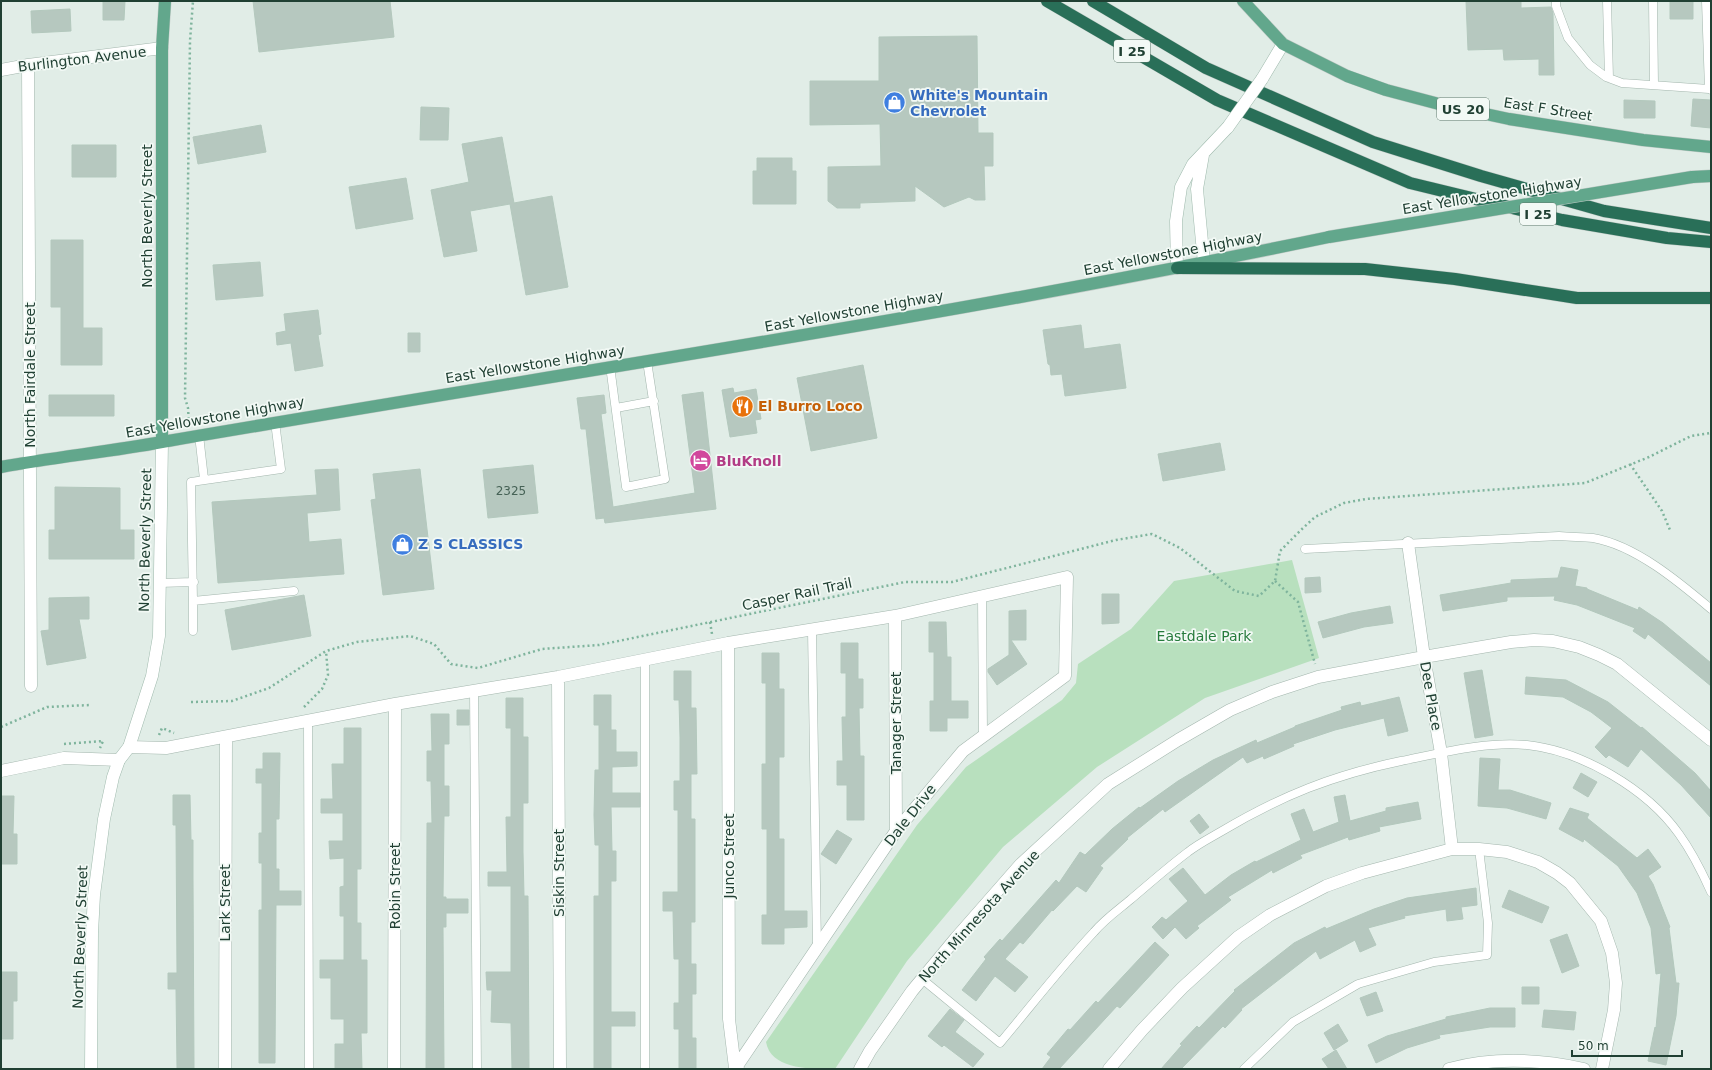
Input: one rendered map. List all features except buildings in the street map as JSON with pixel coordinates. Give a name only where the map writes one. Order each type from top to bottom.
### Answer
[{"type":"highway","name":"I 25","points":[[1047,1],[1217,100],[1410,183],[1562,220],[1667,238],[1711,242]]},
{"type":"highway","name":"I 25","points":[[1093,1],[1206,68],[1372,142],[1481,176],[1604,211],[1711,228]]},
{"type":"highway","points":[[1177,268],[1365,269],[1456,279],[1577,298],[1711,298]]},
{"type":"main road","name":"North Beverly Street","points":[[162,442],[162,48],[165,1]]},
{"type":"main road","name":"East F Street","points":[[1243,1],[1283,44],[1347,76],[1386,90],[1439,104],[1509,119],[1635,139],[1711,147]]},
{"type":"main road","name":"East Yellowstone Highway","points":[[1,467],[162,442],[913,316],[1204,263],[1329,237],[1692,177],[1711,176]]},
{"type":"street","points":[[1177,268],[1176,221],[1181,187],[1193,164],[1228,127],[1262,79],[1283,44]]},
{"type":"street","name":"Burlington Avenue","points":[[1,70],[28,65],[162,48]]},
{"type":"street","name":"North Fairdale Street","points":[[28,65],[31,686]]},
{"type":"street","points":[[1203,155],[1197,189],[1204,263]]},
{"type":"street","name":"North Beverly Street","points":[[91,1069],[92,933],[94,895],[104,819],[113,778],[119,760],[129,747],[153,670],[158,636],[162,442]]},
{"type":"street","name":"Dee Place","points":[[1408,544],[1424,657],[1441,753],[1452,849]]},
{"type":"street","name":"Dale Drive","points":[[736,1069],[896,830],[962,751],[1064,676],[1067,577],[982,596]]},
{"type":"street","points":[[129,747],[166,748],[395,704],[558,677],[728,644],[895,616],[982,596]]},
{"type":"street","name":"Tanager Street","points":[[895,616],[896,830]]},
{"type":"street","name":"North Minnesota Avenue","points":[[860,1069],[870,1051],[922,979],[1020,866],[1108,784],[1178,740],[1230,710],[1272,692],[1318,677],[1424,657],[1511,642],[1534,640],[1553,641],[1579,647],[1617,664],[1711,740]]},
{"type":"street","name":"Junco Street","points":[[728,644],[729,1019],[736,1069]]},
{"type":"street","name":"Siskin Street","points":[[558,677],[560,1069]]},
{"type":"street","name":"Robin Street","points":[[394,1069],[395,704]]},
{"type":"street","name":"Lark Street","points":[[225,1069],[226,737]]},
{"type":"street","points":[[1,771],[64,758],[119,760]]},
{"type":"street","points":[[1109,1069],[1142,1030],[1182,988],[1238,937],[1270,915],[1326,886],[1362,873],[1452,849],[1479,849],[1507,852],[1538,862],[1557,873],[1570,883],[1601,921],[1612,952],[1616,983],[1614,1010],[1602,1069]]},
{"type":"street","points":[[1449,1069],[1483,1066],[1498,1061],[1540,1061],[1584,1069]]},
{"type":"lane","points":[[1556,1],[1556,6],[1568,38],[1590,65],[1609,78],[1622,83],[1710,90],[1706,1]]},
{"type":"lane","points":[[1607,1],[1609,78]]},
{"type":"lane","points":[[1652,1],[1654,86]]},
{"type":"lane","points":[[610,366],[626,487],[666,479],[647,361]]},
{"type":"lane","points":[[616,408],[654,401]]},
{"type":"lane","points":[[192,630],[194,582],[191,482],[281,469],[275,422]]},
{"type":"lane","points":[[194,436],[204,479]]},
{"type":"lane","points":[[1305,549],[1559,536],[1594,539],[1621,547],[1646,560],[1691,591],[1711,609]]},
{"type":"lane","points":[[159,583],[194,582]]},
{"type":"lane","points":[[193,601],[294,591]]},
{"type":"lane","points":[[982,596],[983,736]]},
{"type":"lane","points":[[812,630],[817,947]]},
{"type":"lane","points":[[645,660],[645,1069]]},
{"type":"lane","points":[[474,691],[477,1069]]},
{"type":"lane","points":[[308,721],[309,1069]]},
{"type":"lane","points":[[922,979],[1000,1042],[1095,930],[1189,851],[1240,820],[1285,796],[1336,777],[1365,769],[1478,747],[1509,744],[1528,745],[1553,750],[1588,762],[1603,770],[1633,790],[1669,822],[1679,834],[1699,866],[1711,892]]},
{"type":"lane","points":[[1244,1069],[1293,1022],[1358,984],[1434,962],[1487,955],[1488,923],[1479,849]]},
{"type":"path","points":[[192,1],[190,41],[185,398],[194,436]]},
{"type":"path","points":[[1318,677],[1298,602],[1275,581],[1280,551],[1315,517],[1344,503],[1366,499],[1585,483],[1691,436],[1711,433]]},
{"type":"path","points":[[1630,464],[1662,511],[1670,530]]},
{"type":"path","name":"Casper Rail Trail","points":[[191,702],[232,701],[269,688],[326,651],[357,642],[410,636],[434,644],[451,664],[478,668],[542,649],[599,645],[905,582],[952,582],[1116,540],[1152,534],[1180,548],[1234,591],[1259,596],[1275,581]]},
{"type":"path","points":[[298,709],[305,707],[322,689],[328,675],[326,651]]},
{"type":"path","points":[[1,727],[47,707],[90,705]]},
{"type":"path","points":[[154,747],[162,728],[180,734]]},
{"type":"green space","name":"Eastdale Park","points":[[1292,560],[1319,658],[1205,698],[1097,767],[1003,847],[907,961],[835,1069],[815,1069],[793,1066],[776,1058],[769,1051],[766,1042],[917,825],[966,767],[1062,700],[1076,683],[1078,664],[1131,629],[1174,581]]},
{"type":"place","name":"White's Mountain Chevrolet","points":[[894,103]]},
{"type":"place","name":"El Burro Loco","points":[[742,406]]},
{"type":"place","name":"BluKnoll","points":[[701,461]]},
{"type":"place","name":"Z S CLASSICS","points":[[403,544]]}]
